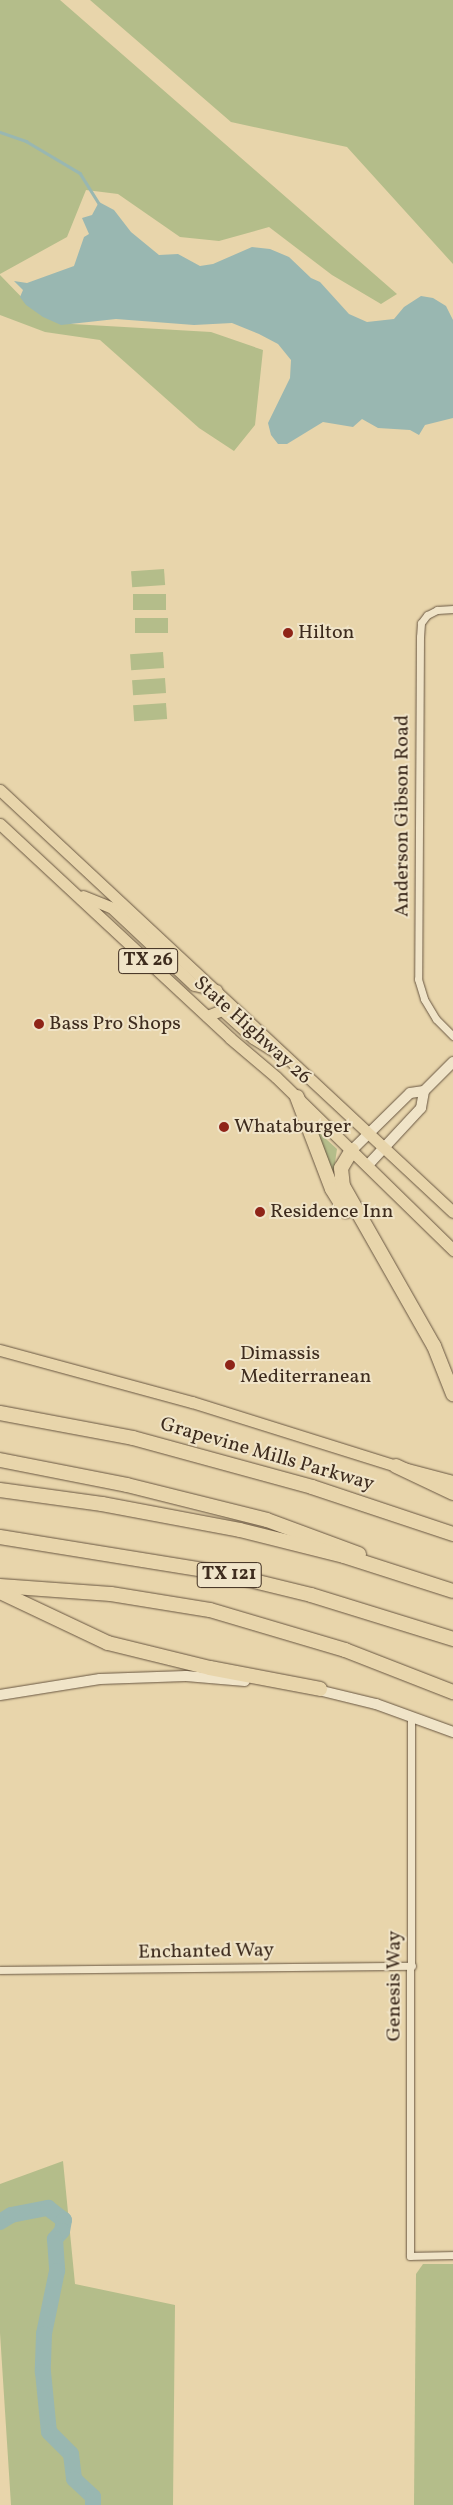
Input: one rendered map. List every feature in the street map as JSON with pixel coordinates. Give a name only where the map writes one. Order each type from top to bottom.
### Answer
[{"type":"highway","points":[[297,1097],[332,1189],[384,1262]]},
{"type":"highway","points":[[352,1150],[341,1168],[343,1186],[384,1262],[434,1346],[451,1391]]},
{"type":"highway","points":[[0,1413],[67,1427]]},
{"type":"highway","points":[[0,1420],[67,1427]]},
{"type":"highway","name":"Grapevine Mills Parkway","points":[[67,1427],[133,1438],[293,1481],[453,1534]]},
{"type":"highway","points":[[0,1460],[127,1485],[267,1520],[343,1545],[389,1569]]},
{"type":"highway","points":[[396,1466],[453,1492]]},
{"type":"highway","name":"TX 121","points":[[0,1490],[102,1504],[199,1521],[290,1541],[389,1569],[453,1591]]},
{"type":"highway","name":"TX 121","points":[[0,1537],[217,1572],[311,1595],[453,1639]]},
{"type":"highway","points":[[0,1586],[111,1594],[210,1610],[345,1650],[453,1692]]},
{"type":"highway","points":[[0,1592],[108,1643],[155,1656],[320,1689]]},
{"type":"main road","name":"State Highway 26","points":[[0,790],[453,1212]]},
{"type":"main road","name":"State Highway 26","points":[[0,824],[297,1097],[453,1250]]},
{"type":"main road","points":[[76,893],[112,908],[194,986],[216,990]]},
{"type":"main road","points":[[207,1016],[222,1010],[272,1051],[290,1059]]},
{"type":"main road","points":[[368,1165],[421,1108],[424,1091],[453,1062]]},
{"type":"main road","points":[[352,1150],[410,1093],[424,1091]]},
{"type":"main road","points":[[0,1350],[192,1402],[396,1466],[453,1480]]},
{"type":"main road","points":[[0,1695],[100,1679],[186,1676],[320,1689],[453,1732]]},
{"type":"street","name":"Anderson Gibson Road","points":[[453,609],[436,610],[427,615],[421,624],[418,979],[424,999],[436,1019],[453,1036]]},
{"type":"street","name":"Genesis Way","points":[[411,1717],[410,2256],[453,2255]]},
{"type":"street","name":"Enchanted Way","points":[[0,1970],[412,1966]]},
{"type":"green space","points":[[0,0],[60,0],[397,294],[381,304],[332,275],[269,227],[219,241],[180,237],[118,194],[86,190],[67,237],[0,274]]},
{"type":"green space","points":[[90,0],[453,0],[453,264],[347,147],[231,122]]},
{"type":"green space","points":[[0,275],[33,309],[72,324],[211,332],[263,350],[255,425],[234,451],[199,428],[100,340],[45,332],[0,315]]},
{"type":"green space","points":[[164,569],[165,585],[132,587],[131,571]]},
{"type":"green space","points":[[133,594],[166,594],[166,610],[133,610]]},
{"type":"green space","points":[[135,618],[168,618],[168,633],[135,633]]},
{"type":"green space","points":[[163,652],[164,668],[131,670],[130,654]]},
{"type":"green space","points":[[165,678],[166,693],[133,695],[132,680]]},
{"type":"green space","points":[[166,703],[167,719],[134,721],[133,705]]},
{"type":"green space","points":[[316,1130],[337,1149],[333,1176]]},
{"type":"green space","points":[[63,2161],[75,2284],[175,2305],[173,2505],[11,2505],[0,2333],[0,2184]]},
{"type":"green space","points":[[423,2264],[453,2264],[453,2505],[414,2505],[416,2274]]},
{"type":"water","points":[[99,202],[114,210],[131,232],[159,255],[178,254],[200,266],[213,264],[252,247],[270,249],[289,257],[311,278],[320,282],[349,314],[367,322],[394,319],[404,307],[421,296],[433,298],[446,306],[453,320],[453,418],[425,425],[419,435],[410,430],[378,428],[362,419],[353,427],[323,422],[287,444],[278,444],[271,435],[268,423],[290,378],[291,360],[278,344],[232,323],[194,325],[116,319],[61,325],[43,317],[26,305],[20,297],[23,290],[14,281],[27,283],[74,266],[84,237],[89,234],[82,218],[92,215]]},
{"type":"waterway","points":[[0,132],[26,141],[80,173],[99,203]]},
{"type":"waterway","points":[[0,2222],[11,2215],[48,2208],[64,2220],[62,2231],[55,2239],[57,2271],[44,2334],[43,2372],[49,2432],[71,2454],[74,2479],[93,2497],[93,2505]]},
{"type":"place","name":"Hilton","points":[[288,633]]},
{"type":"place","name":"Bass Pro Shops","points":[[39,1024]]},
{"type":"place","name":"Whataburger","points":[[224,1127]]},
{"type":"place","name":"Residence Inn","points":[[260,1212]]},
{"type":"place","name":"Dimassis Mediterranean","points":[[230,1365]]}]
